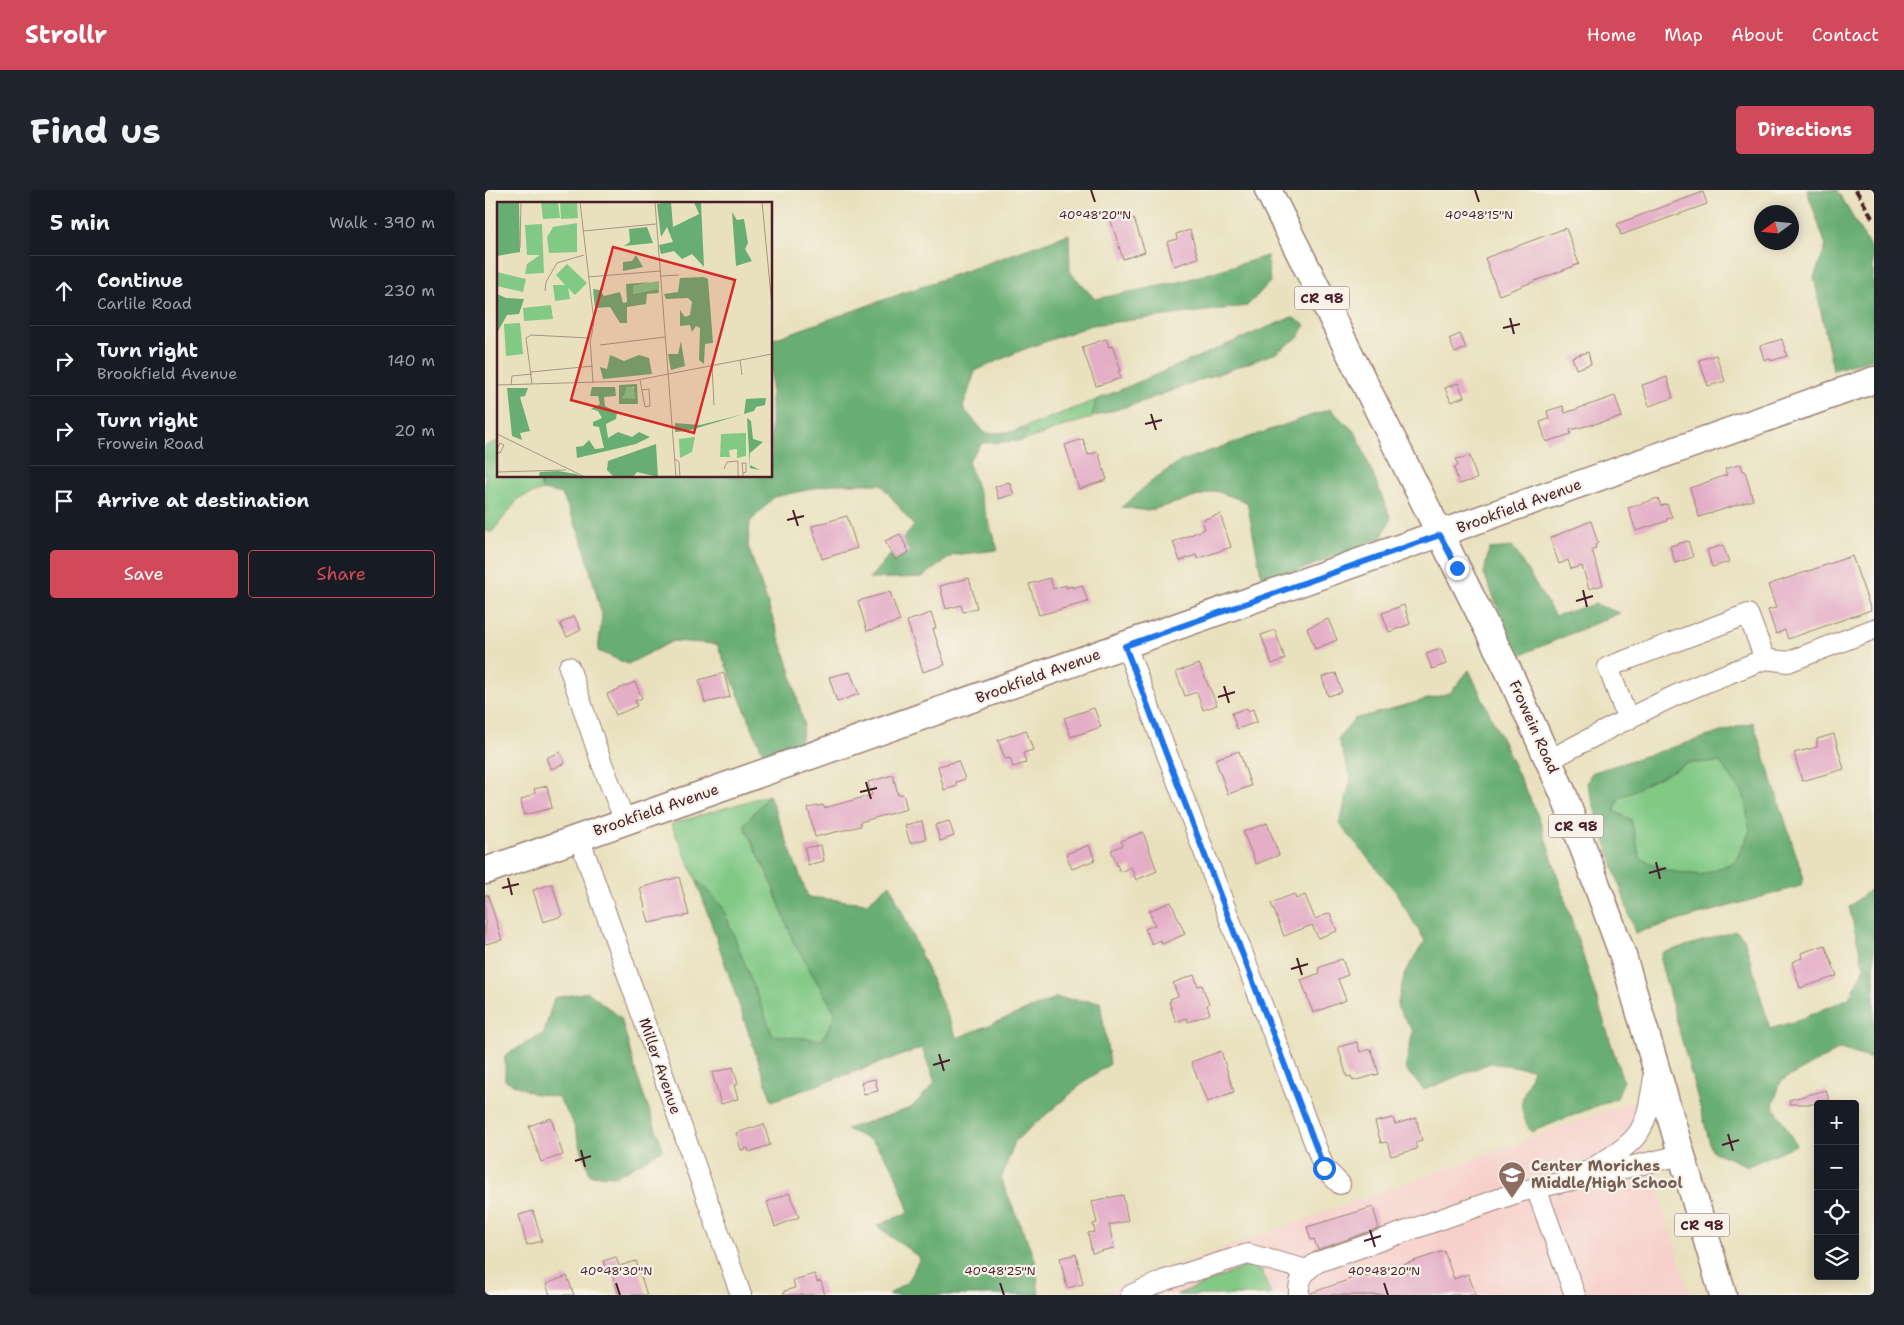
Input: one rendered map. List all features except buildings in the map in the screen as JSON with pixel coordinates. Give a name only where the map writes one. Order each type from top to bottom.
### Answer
[{"type":"main road","name":"Frowein Road","points":[[1269,190],[1523,702],[1549,760],[1607,908],[1656,1066],[1723,1295]]},
{"type":"main road","name":"Brookfield Avenue","points":[[485,871],[1874,380]]},
{"type":"street","points":[[1628,720],[1608,667],[1747,614],[1765,659]]},
{"type":"street","points":[[1549,760],[1683,692],[1765,659],[1787,662],[1874,629]]},
{"type":"street","points":[[1125,646],[1324,1168],[1340,1184]]},
{"type":"street","points":[[569,667],[607,779],[625,821]]},
{"type":"street","name":"Miller Avenue","points":[[579,837],[741,1295]]},
{"type":"street","points":[[1575,1178],[1624,1149],[1636,1138],[1646,1120],[1656,1066]]},
{"type":"street","points":[[1299,1295],[1300,1282],[1307,1270],[1318,1262],[1536,1188],[1682,1155]]},
{"type":"street","points":[[1536,1188],[1575,1295]]},
{"type":"street","points":[[1131,1295],[1165,1280],[1248,1254],[1307,1270]]},
{"type":"shaded area","name":"Center Moriches Middle/High School","points":[[1631,1102],[1690,1295],[1095,1295]]},
{"type":"green space","points":[[1807,190],[1837,190],[1873,252],[1874,358],[1833,370],[1814,277],[1826,246]]},
{"type":"green space","points":[[1069,234],[1070,272],[1095,299],[1179,282],[1267,256],[1270,282],[1247,306],[1092,325],[1022,350],[975,371],[963,408],[986,434],[1028,430],[1022,441],[982,443],[968,461],[998,550],[953,555],[922,577],[869,579],[914,526],[881,484],[834,484],[774,497],[750,522],[748,546],[789,666],[804,724],[800,741],[763,753],[717,644],[673,641],[628,664],[598,651],[602,616],[583,542],[562,494],[543,490],[539,478],[773,478],[773,339]]},
{"type":"green space","points":[[1292,317],[1305,325],[1300,336],[1276,353],[1135,404],[1092,417],[1096,400]]},
{"type":"green space","points":[[1096,400],[1092,417],[1022,441],[1027,430],[1015,431]]},
{"type":"green space","points":[[1330,409],[1356,433],[1391,519],[1381,538],[1263,585],[1247,502],[1216,491],[1148,511],[1122,507],[1154,479],[1181,461]]},
{"type":"green space","points":[[497,442],[497,478],[539,478],[543,490],[519,498],[492,532],[485,531],[485,446]]},
{"type":"green space","points":[[1513,547],[1555,616],[1595,604],[1620,613],[1518,656],[1484,574],[1489,549]]},
{"type":"green space","points":[[1469,670],[1539,818],[1623,1081],[1617,1098],[1531,1132],[1523,1114],[1522,1100],[1533,1069],[1490,1063],[1424,1090],[1405,1069],[1413,1031],[1397,1007],[1405,972],[1425,941],[1395,891],[1340,824],[1351,778],[1338,739],[1354,719],[1450,693]]},
{"type":"green space","points":[[1753,722],[1804,879],[1800,886],[1635,933],[1587,784],[1591,773]],"holes":[[[1720,762],[1744,795],[1750,831],[1735,862],[1701,875],[1668,871],[1640,858],[1631,820],[1614,811],[1619,798],[1688,763]]]},
{"type":"green space","points":[[1720,762],[1744,795],[1750,831],[1735,862],[1701,875],[1668,871],[1640,858],[1631,820],[1614,811],[1619,797],[1688,763]]},
{"type":"green space","points":[[769,795],[744,825],[770,879],[793,941],[836,1014],[822,1041],[773,1036],[722,906],[696,879],[671,824]]},
{"type":"green space","points":[[769,795],[808,897],[867,903],[890,884],[957,1038],[1056,998],[1100,1002],[1110,1064],[1088,1079],[1015,1141],[1001,1179],[1035,1259],[1039,1295],[888,1295],[907,1282],[920,1258],[877,1226],[909,1212],[893,1167],[872,1141],[846,1129],[911,1108],[935,1083],[922,1048],[772,1101],[696,879],[722,906],[773,1035],[822,1040],[836,1014],[793,941],[770,879],[744,825]]},
{"type":"green space","points":[[1874,886],[1874,1079],[1872,1059],[1840,1049],[1781,1081],[1773,1105],[1796,1145],[1748,1166],[1712,1151],[1660,960],[1662,953],[1736,931],[1744,938],[1770,1029],[1799,1020],[1849,998],[1864,968],[1849,907]]},
{"type":"green space","points":[[588,992],[621,1018],[636,1073],[663,1149],[617,1176],[590,1175],[572,1120],[557,1097],[532,1093],[505,1080],[505,1055],[544,1033],[554,998]]},
{"type":"green space","points":[[1250,1265],[1262,1272],[1271,1295],[1176,1295]]},
{"type":"railway","points":[[1856,190],[1874,221]]},
{"type":"place","name":"Center Moriches Middle/High School","points":[[1512,1199]]},
{"type":"route","points":[[1324,1168],[1125,646],[1440,535],[1457,568]]}]
